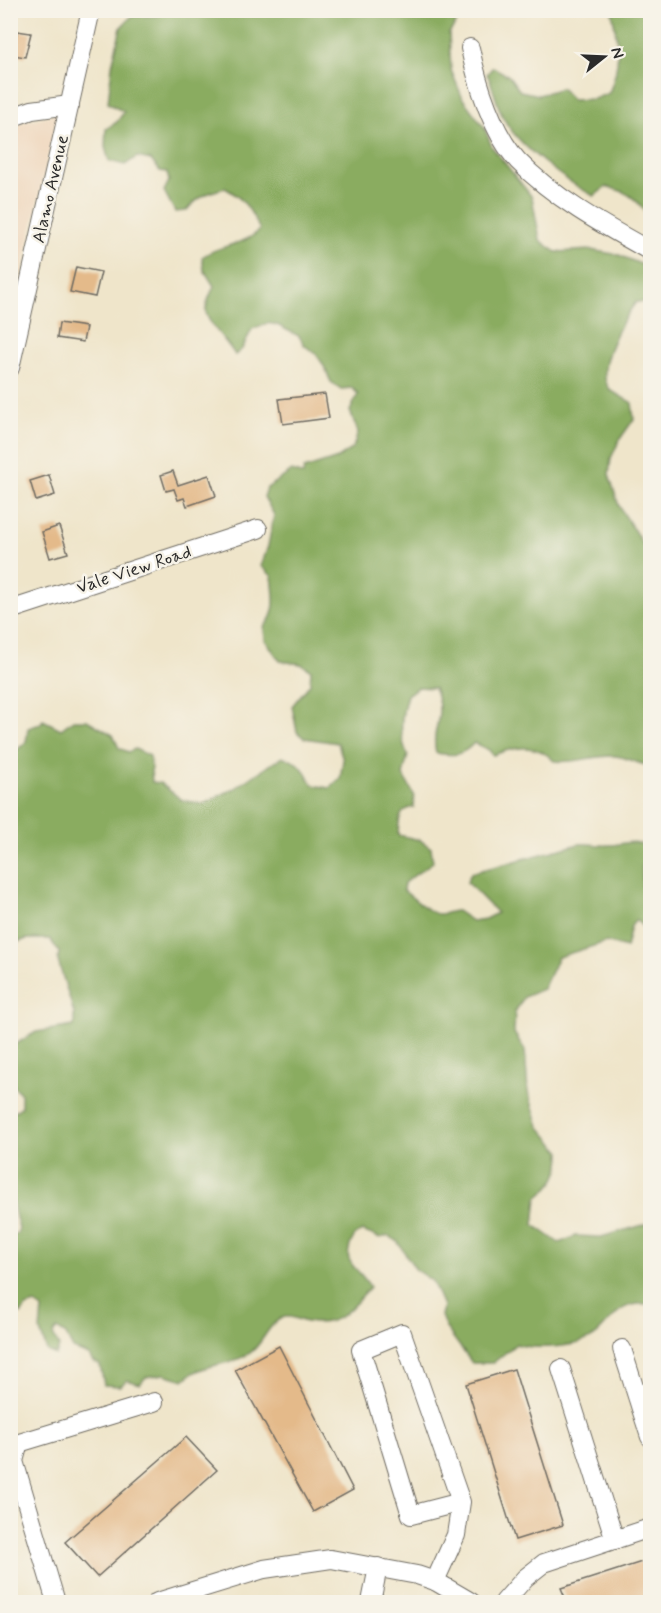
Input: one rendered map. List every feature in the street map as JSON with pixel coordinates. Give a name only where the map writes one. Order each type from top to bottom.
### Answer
[{"type":"street","name":"Alamo Avenue","points":[[10,368],[92,10]]},
{"type":"street","points":[[470,48],[476,78],[492,118],[517,160],[571,205],[651,251]]},
{"type":"street","points":[[10,118],[32,110],[70,105]]},
{"type":"street","name":"Vale View Road","points":[[10,610],[258,529]]},
{"type":"street","points":[[435,1581],[456,1535],[461,1502],[402,1333],[361,1350],[411,1515],[461,1502]]},
{"type":"street","points":[[622,1349],[651,1437]]},
{"type":"street","points":[[561,1369],[615,1540]]},
{"type":"street","points":[[56,1602],[14,1461],[18,1443],[154,1402]]},
{"type":"street","points":[[504,1602],[525,1578],[544,1563],[651,1528]]},
{"type":"street","points":[[157,1602],[254,1572],[296,1562],[331,1559],[378,1567],[435,1581],[471,1602]]},
{"type":"street","points":[[371,1602],[378,1567]]},
{"type":"shaded area","points":[[58,113],[11,320],[11,126]]},
{"type":"green space","points":[[163,11],[472,11],[459,19],[449,33],[451,70],[463,99],[484,127],[492,147],[532,197],[540,240],[556,252],[591,250],[619,255],[650,268],[650,302],[636,302],[630,310],[612,344],[605,369],[605,379],[609,388],[632,403],[634,419],[620,439],[611,458],[609,475],[619,506],[650,556],[650,765],[615,756],[554,761],[540,751],[525,748],[493,755],[489,750],[474,743],[457,754],[436,753],[435,736],[439,707],[434,688],[418,687],[407,695],[401,726],[408,755],[403,775],[414,795],[414,807],[402,813],[398,835],[420,840],[431,848],[433,862],[404,883],[403,890],[435,913],[457,911],[472,921],[485,919],[497,913],[467,882],[471,873],[579,844],[614,845],[631,842],[646,846],[646,860],[642,864],[642,886],[650,893],[650,934],[636,920],[631,926],[626,948],[606,942],[558,957],[543,989],[524,997],[515,1012],[514,1033],[525,1050],[528,1092],[539,1126],[561,1152],[558,1173],[548,1188],[537,1198],[534,1225],[559,1243],[576,1236],[601,1237],[650,1223],[650,1304],[631,1305],[619,1311],[597,1334],[580,1342],[546,1347],[516,1344],[493,1363],[472,1363],[446,1328],[441,1316],[443,1306],[432,1281],[416,1270],[397,1241],[388,1236],[380,1238],[362,1231],[355,1235],[348,1253],[351,1264],[370,1287],[344,1314],[328,1322],[318,1323],[290,1317],[279,1319],[250,1353],[234,1361],[199,1370],[184,1380],[164,1374],[146,1377],[140,1384],[127,1380],[120,1386],[104,1385],[100,1365],[93,1362],[89,1355],[73,1349],[66,1335],[57,1329],[53,1334],[59,1347],[56,1355],[47,1351],[40,1331],[42,1309],[35,1304],[26,1307],[21,1314],[11,1301],[11,1236],[17,1234],[19,1228],[11,1185],[12,1113],[21,1107],[21,1094],[11,1083],[11,1047],[36,1032],[74,1026],[74,1013],[58,961],[59,952],[50,939],[27,939],[11,944],[11,755],[26,742],[28,728],[40,724],[43,720],[61,729],[73,720],[87,720],[113,735],[119,748],[128,752],[135,749],[150,756],[152,782],[160,783],[182,800],[203,804],[235,788],[282,757],[301,767],[313,785],[329,788],[340,779],[343,760],[338,743],[304,738],[297,732],[292,706],[310,684],[311,670],[301,664],[280,661],[265,640],[264,627],[273,610],[274,597],[272,576],[261,566],[268,546],[274,515],[264,497],[267,488],[292,471],[303,475],[304,469],[338,458],[353,448],[358,432],[350,411],[358,394],[352,388],[341,389],[331,382],[323,364],[316,354],[304,345],[299,336],[277,325],[268,323],[252,329],[242,349],[235,355],[209,320],[206,307],[214,286],[204,270],[202,257],[246,239],[260,230],[250,211],[237,196],[225,188],[213,191],[195,202],[186,211],[175,212],[164,191],[169,181],[167,172],[160,171],[151,160],[137,157],[125,165],[109,161],[105,147],[106,129],[117,122],[124,112],[108,103],[112,66],[121,27],[132,16],[158,16]]},
{"type":"green space","points":[[612,11],[650,11],[650,219],[637,202],[627,194],[606,187],[594,196],[570,182],[530,151],[503,117],[487,74],[493,67],[509,76],[520,91],[539,95],[561,88],[572,100],[594,99],[609,93],[616,71],[618,52]]},
{"type":"building","points":[[17,31],[31,33],[25,57],[13,55]]},
{"type":"building","points":[[76,267],[101,272],[95,297],[70,292]]},
{"type":"building","points":[[59,323],[86,327],[83,342],[57,338]]},
{"type":"building","points":[[325,394],[329,418],[283,424],[279,399]]},
{"type":"building","points":[[173,471],[178,485],[209,475],[216,496],[187,506],[184,498],[178,500],[174,489],[166,491],[161,475]]},
{"type":"building","points":[[49,475],[55,495],[36,501],[30,481]]},
{"type":"building","points":[[59,526],[68,553],[50,558],[42,532]]},
{"type":"building","points":[[279,1346],[353,1490],[313,1512],[235,1370]]},
{"type":"building","points":[[514,1369],[563,1525],[515,1540],[466,1384]]},
{"type":"building","points":[[186,1437],[217,1470],[97,1577],[65,1542]]},
{"type":"building","points":[[651,1559],[651,1602],[567,1602],[561,1588]]}]
